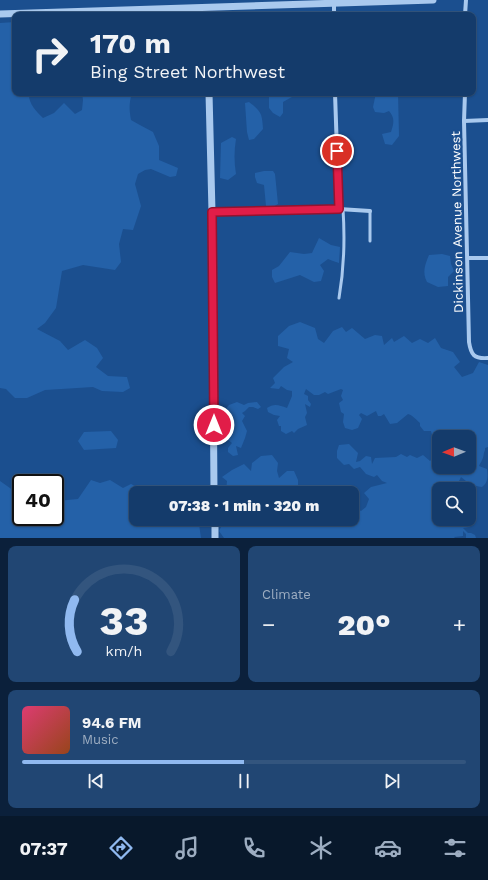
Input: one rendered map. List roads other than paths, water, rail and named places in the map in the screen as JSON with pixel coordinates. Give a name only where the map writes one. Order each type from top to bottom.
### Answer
[{"type":"street","points":[[69,12],[433,0]]},
{"type":"street","points":[[465,12],[466,0]]},
{"type":"street","points":[[334,3],[334,12]]},
{"type":"street","points":[[0,14],[12,14]]},
{"type":"street","points":[[209,96],[212,212],[214,486]]},
{"type":"street","points":[[335,96],[341,209]]},
{"type":"street","name":"Dickinson Avenue Northwest","points":[[465,96],[464,121],[469,342],[470,351],[476,357],[488,358]]},
{"type":"street","points":[[464,121],[488,120]]},
{"type":"street","points":[[212,212],[341,209],[370,210]]},
{"type":"street","points":[[468,258],[488,258]]},
{"type":"street","points":[[215,526],[215,538]]},
{"type":"lane","points":[[339,298],[342,283],[344,238],[341,209]]},
{"type":"lane","points":[[370,210],[370,241]]}]
